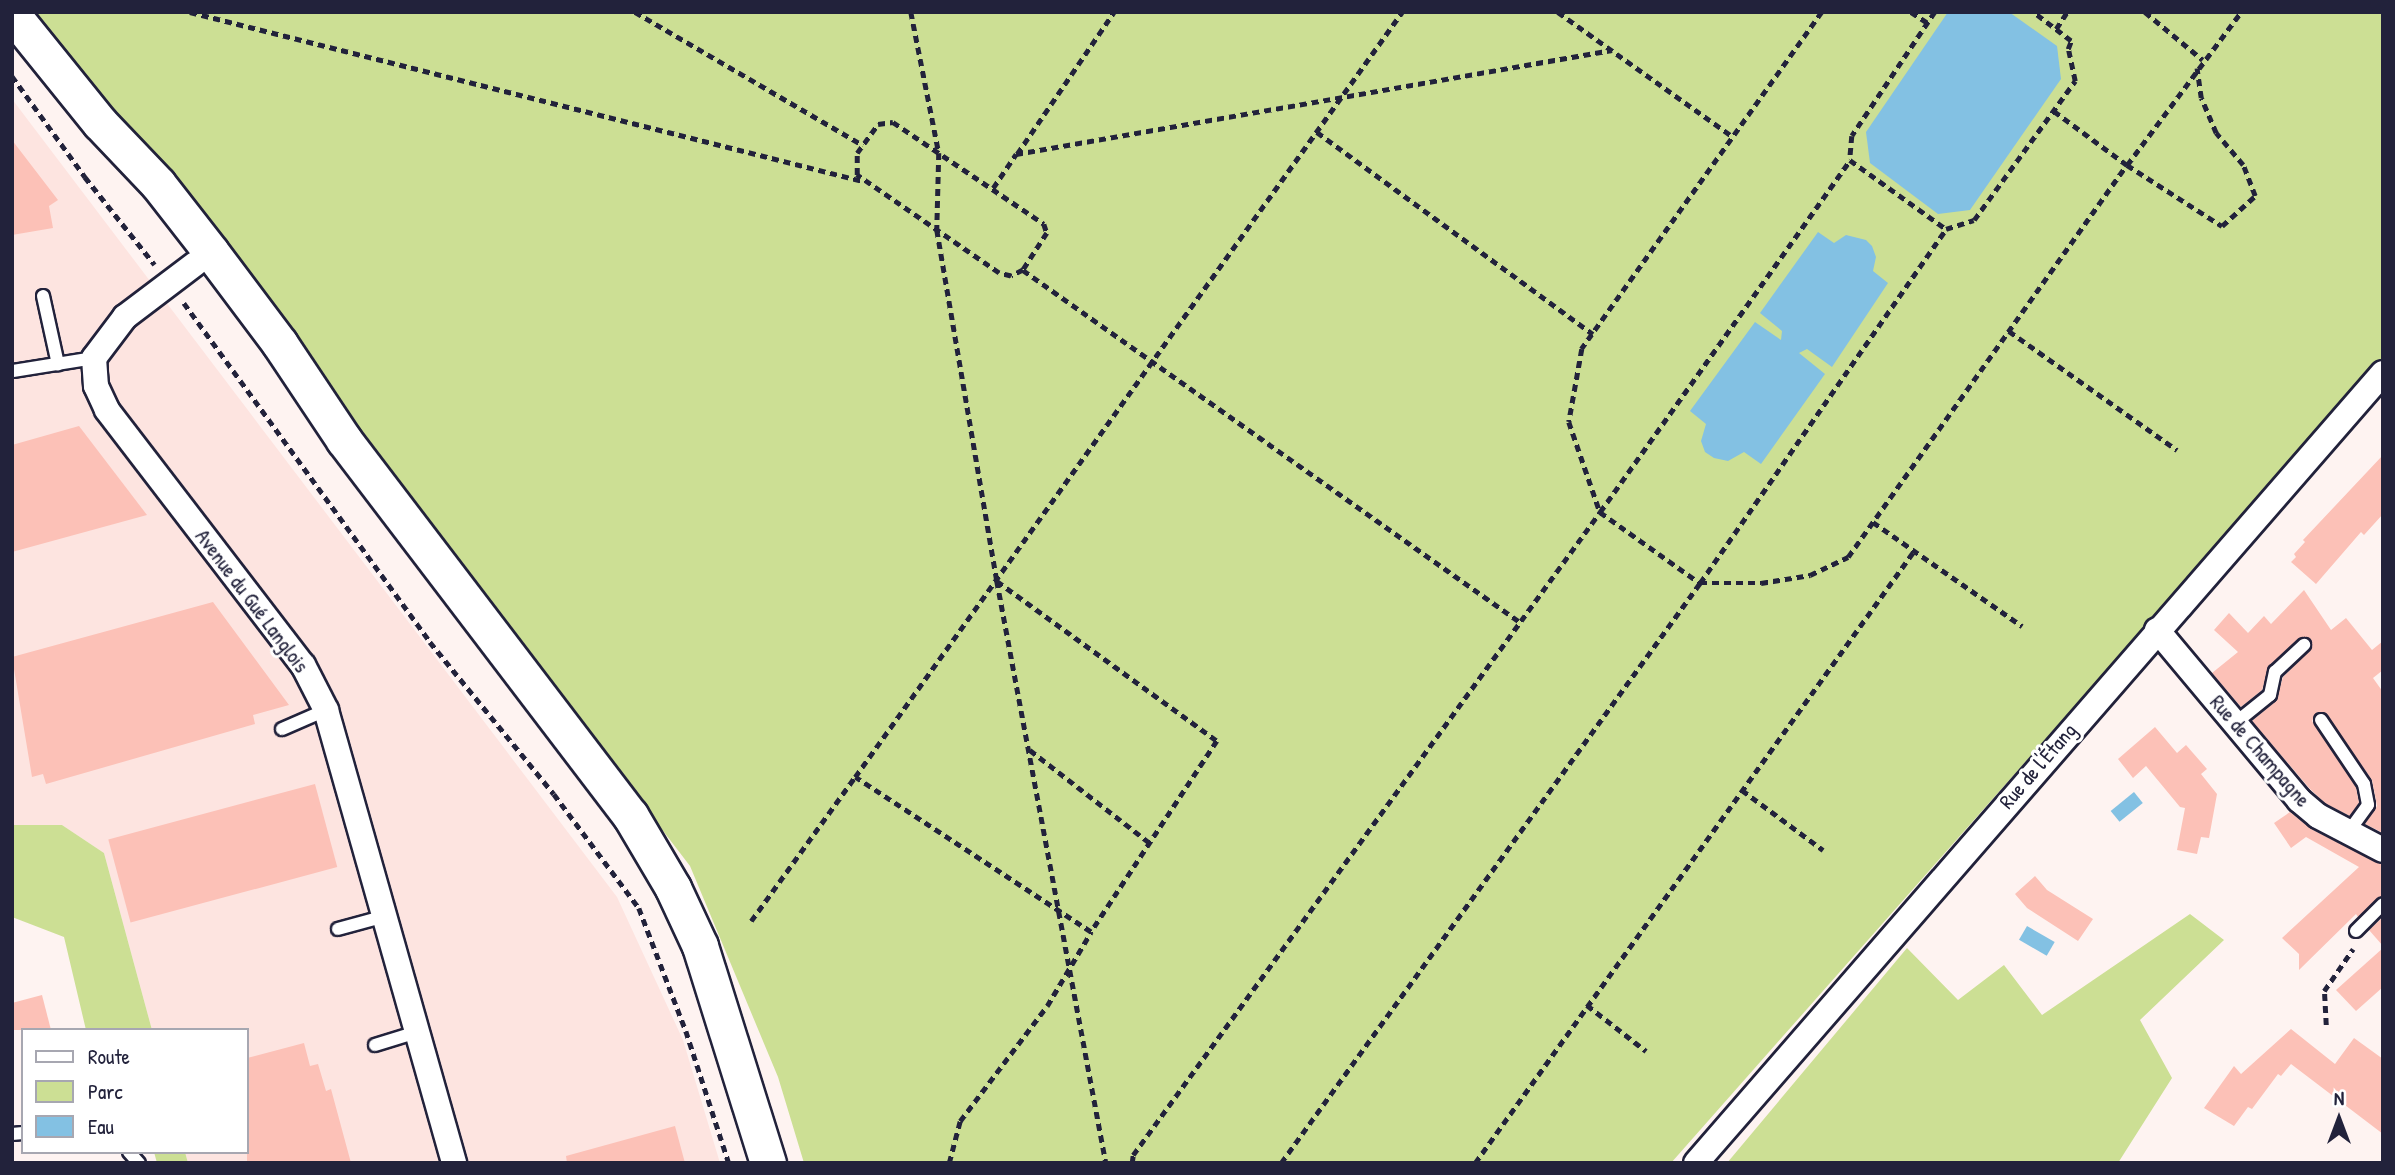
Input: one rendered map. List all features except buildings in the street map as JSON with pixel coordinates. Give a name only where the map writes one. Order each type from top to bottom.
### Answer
[{"type":"main road","points":[[12,14],[100,123],[158,184],[211,252],[280,344],[344,440],[630,815],[673,888],[700,946],[768,1163]]},
{"type":"main road","points":[[100,123],[144,193],[183,274],[267,352],[344,440]]},
{"type":"street","points":[[94,358],[125,317],[183,274]]},
{"type":"street","name":"Avenue du Gué Langlois","points":[[94,358],[96,386],[107,410],[303,665],[326,710],[454,1163]]},
{"type":"street","name":"Rue de l'Étang","points":[[1696,1163],[2383,373]]},
{"type":"street","name":"Rue de Champagne","points":[[2157,630],[2299,800],[2318,816],[2383,850]]},
{"type":"lane","points":[[43,296],[58,364]]},
{"type":"lane","points":[[13,371],[94,358]]},
{"type":"lane","points":[[2234,724],[2270,695],[2276,672],[2304,645]]},
{"type":"lane","points":[[282,729],[326,710]]},
{"type":"lane","points":[[2321,720],[2364,783],[2368,805],[2348,833]]},
{"type":"lane","points":[[2356,930],[2383,904]]},
{"type":"lane","points":[[338,929],[386,916]]},
{"type":"lane","points":[[375,1045],[417,1032]]},
{"type":"path","points":[[191,12],[863,181],[999,273],[1011,276],[1023,270],[1047,233],[1044,224],[893,122],[878,124],[857,153],[855,166],[863,181]]},
{"type":"path","points":[[635,12],[863,145]]},
{"type":"path","points":[[911,12],[939,153],[937,230],[997,581],[1106,1163]]},
{"type":"path","points":[[993,188],[1114,12]]},
{"type":"path","points":[[751,921],[1402,12]]},
{"type":"path","points":[[1558,12],[1734,137]]},
{"type":"path","points":[[1822,12],[1582,349],[1569,422],[1600,512],[1700,583],[1761,583],[1810,575],[1848,557],[2127,165],[2241,12]]},
{"type":"path","points":[[1911,12],[1928,23]]},
{"type":"path","points":[[1132,1163],[1133,1155],[1600,512],[1850,160],[1852,136],[1935,12]]},
{"type":"path","points":[[1280,1163],[1700,583],[1945,229],[1974,220],[2076,81],[2068,49],[2071,41],[2033,12]]},
{"type":"path","points":[[2055,29],[2067,12]]},
{"type":"path","points":[[2146,12],[2203,60]]},
{"type":"path","points":[[1016,154],[1612,50]]},
{"type":"path","points":[[2054,111],[2127,165],[2222,226],[2255,196],[2243,165],[2211,122],[2201,99],[2197,68]]},
{"type":"path","points":[[12,76],[85,177],[183,274],[430,642],[554,793],[639,908],[686,1031],[729,1163]]},
{"type":"path","points":[[1317,132],[1593,334]]},
{"type":"path","points":[[1850,160],[1945,229]]},
{"type":"path","points":[[1023,270],[1520,622]]},
{"type":"path","points":[[2009,331],[2177,450]]},
{"type":"path","points":[[1873,522],[2022,626]]},
{"type":"path","points":[[1475,1163],[1914,551]]},
{"type":"path","points":[[949,1163],[960,1121],[1048,1006],[1091,932],[1217,741],[997,581]]},
{"type":"path","points":[[1029,750],[1150,843]]},
{"type":"path","points":[[855,777],[1091,932]]},
{"type":"path","points":[[1742,790],[1823,850]]},
{"type":"path","points":[[2326,1025],[2324,991],[2353,950],[2356,930]]},
{"type":"path","points":[[1587,1005],[1646,1051]]},
{"type":"shaded area","points":[[12,99],[617,897],[683,1040],[720,1163],[188,1163],[186,1154],[248,1154],[248,1028],[151,1028],[104,853],[62,825],[12,825]]},
{"type":"green space","points":[[35,12],[2383,12],[2383,357],[1671,1163],[804,1163],[778,1077],[690,866]]},
{"type":"green space","points":[[12,825],[62,825],[104,853],[151,1028],[86,1028],[64,937],[12,917]]},
{"type":"green space","points":[[2190,914],[2224,940],[2140,1020],[2172,1078],[2118,1163],[1727,1163],[1907,948],[1958,1000],[2004,965],[2042,1015]]},
{"type":"green space","points":[[155,1154],[186,1154],[188,1163],[157,1163]]},
{"type":"water","points":[[1948,12],[2009,12],[2057,46],[2061,79],[1970,210],[1938,214],[1870,163],[1866,132]]},
{"type":"water","points":[[1818,232],[1834,243],[1846,235],[1866,240],[1872,246],[1876,257],[1873,271],[1888,283],[1832,367],[1807,349],[1799,353],[1825,374],[1761,464],[1744,452],[1728,461],[1714,458],[1705,452],[1701,441],[1706,424],[1690,411],[1755,322],[1781,340],[1782,331],[1760,313]]},
{"type":"water","points":[[2134,792],[2143,803],[2119,822],[2111,811]]},
{"type":"water","points":[[2027,926],[2055,942],[2047,956],[2019,940]]}]
